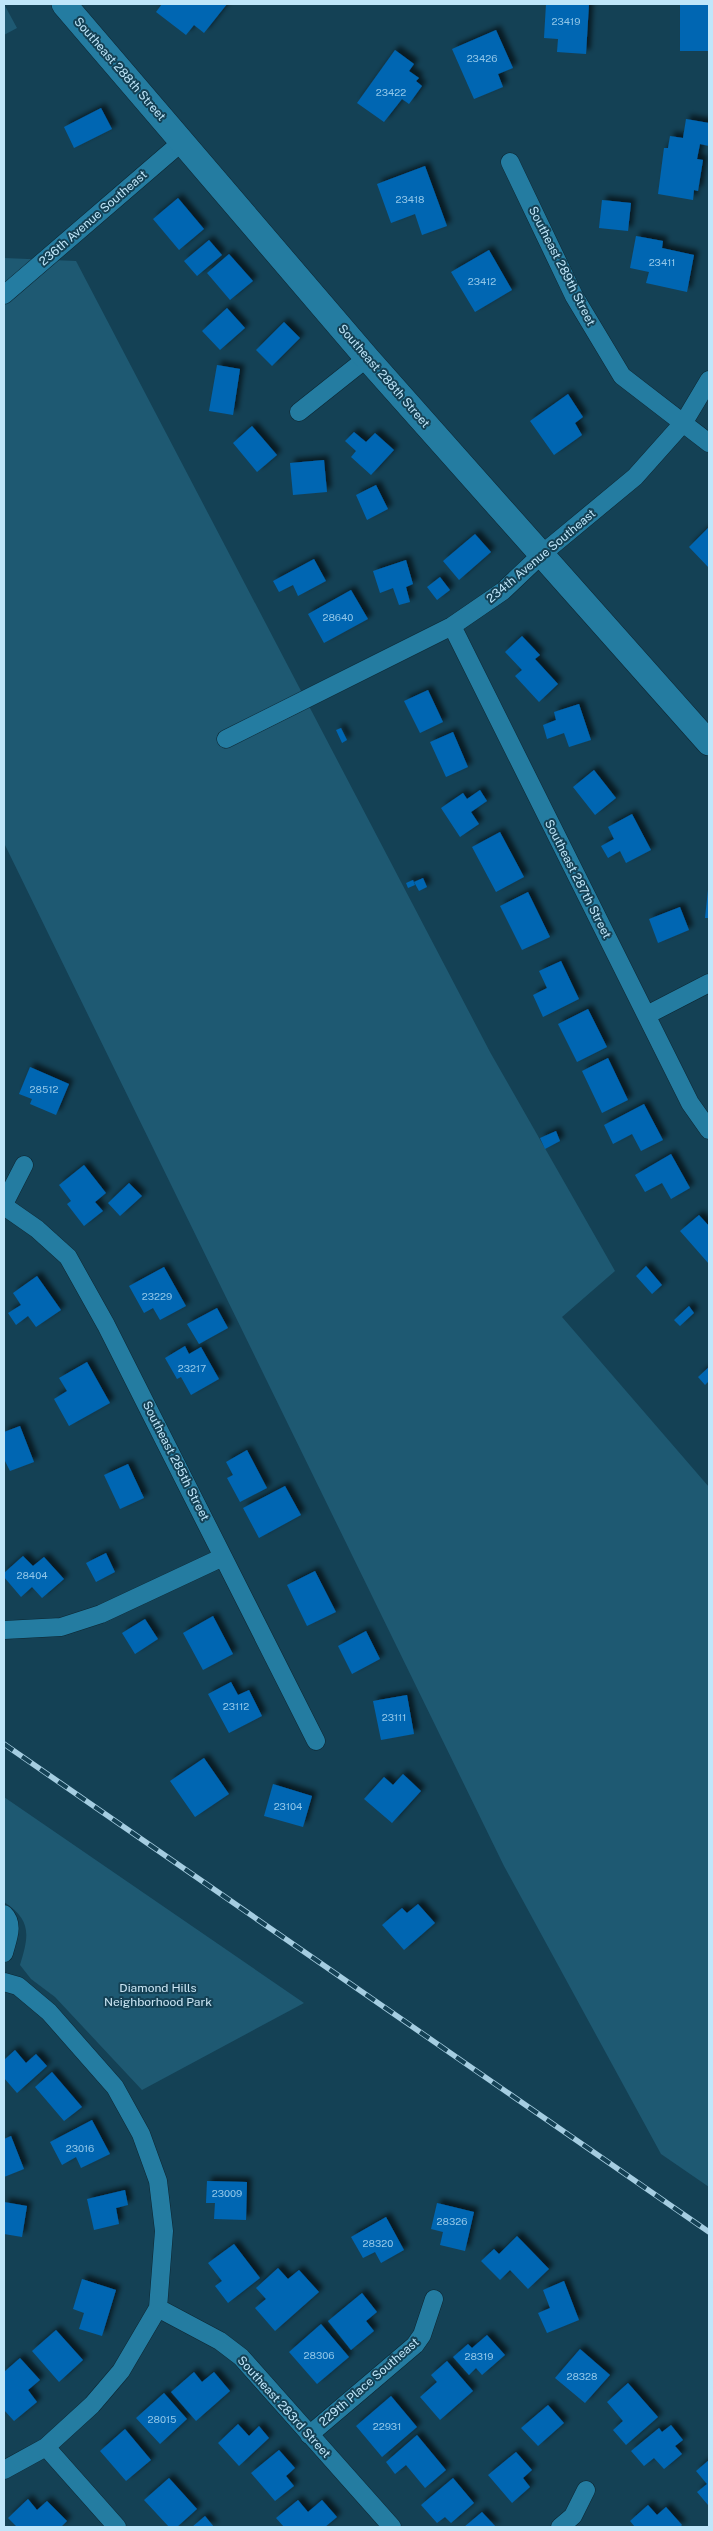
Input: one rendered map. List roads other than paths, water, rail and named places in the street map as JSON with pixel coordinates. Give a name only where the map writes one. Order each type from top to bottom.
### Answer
[{"type":"street","name":"Southeast 288th Street","points":[[64,4],[367,358],[709,743]]},
{"type":"street","name":"236th Avenue Southeast","points":[[4,295],[183,141]]},
{"type":"street","name":"Southeast 289th Street","points":[[510,162],[574,296],[622,376],[684,422],[709,444]]},
{"type":"street","points":[[299,412],[367,358]]},
{"type":"street","name":"234th Avenue Southeast","points":[[226,739],[452,626],[503,591],[542,554],[635,477],[684,422],[709,380]]},
{"type":"street","name":"Southeast 287th Street","points":[[452,626],[690,1103],[709,1130]]},
{"type":"street","points":[[646,1015],[709,984]]},
{"type":"street","points":[[4,1205],[24,1165]]},
{"type":"street","name":"Southeast 285th Street","points":[[4,1205],[37,1230],[68,1258],[106,1325],[316,1741]]},
{"type":"street","points":[[4,1630],[61,1627],[101,1614],[223,1556]]},
{"type":"street","points":[[4,1914],[10,1920],[4,1953]]},
{"type":"street","points":[[4,1982],[18,1986],[49,2012],[115,2087],[141,2134],[158,2181],[164,2231],[158,2308],[121,2371],[92,2405],[46,2447],[4,2470]]},
{"type":"street","name":"229th Place Southeast","points":[[309,2435],[415,2345],[422,2335],[434,2299]]},
{"type":"street","name":"Southeast 283rd Street","points":[[158,2308],[220,2341],[241,2357],[392,2527]]},
{"type":"street","points":[[46,2447],[117,2527]]},
{"type":"street","points":[[560,2527],[573,2516],[586,2490]]},
{"type":"railway","points":[[4,1744],[709,2232]]},
{"type":"park label","name":"Diamond Hills Neighborhood Park","points":[[158,1995]]}]
